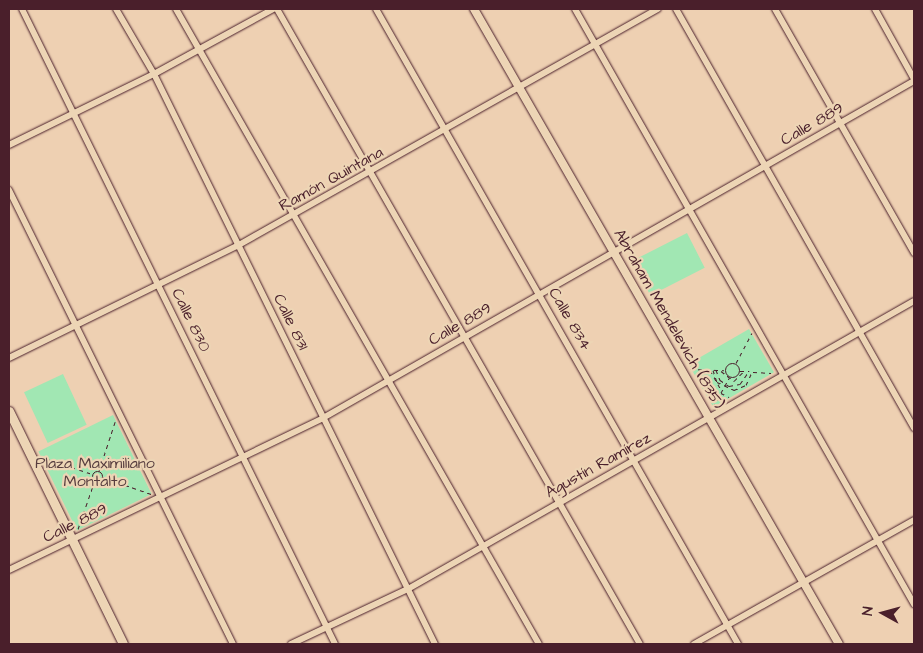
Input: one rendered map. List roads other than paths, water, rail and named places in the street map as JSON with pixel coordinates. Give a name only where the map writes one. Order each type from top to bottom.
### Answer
[{"type":"main road","points":[[9,411],[73,538],[123,644]]},
{"type":"street","name":"Calle 830","points":[[22,9],[335,644]]},
{"type":"street","points":[[176,9],[201,48],[539,644]]},
{"type":"street","points":[[9,145],[154,74],[273,9]]},
{"type":"street","points":[[277,9],[640,644]]},
{"type":"street","name":"Calle 834","points":[[376,9],[738,644]]},
{"type":"street","name":"Abraham Mendelevich (835)","points":[[474,9],[839,644]]},
{"type":"street","points":[[575,9],[914,604]]},
{"type":"street","name":"Ramón Quintana","points":[[9,358],[237,246],[295,215],[658,9]]},
{"type":"street","points":[[676,9],[914,428]]},
{"type":"street","points":[[775,9],[914,253]]},
{"type":"street","points":[[874,9],[914,80]]},
{"type":"street","name":"Calle 831","points":[[119,11],[154,74],[237,246],[435,644]]},
{"type":"street","name":"Calle 889","points":[[9,570],[161,497],[241,456],[323,418],[690,210],[914,80]]},
{"type":"street","points":[[9,190],[233,644]]},
{"type":"street","name":"Agustín Ramírez","points":[[291,644],[408,589],[914,301]]},
{"type":"street","points":[[694,644],[914,520]]},
{"type":"park label","name":"Plaza Maximiliano Montalto","points":[[95,472]]}]
